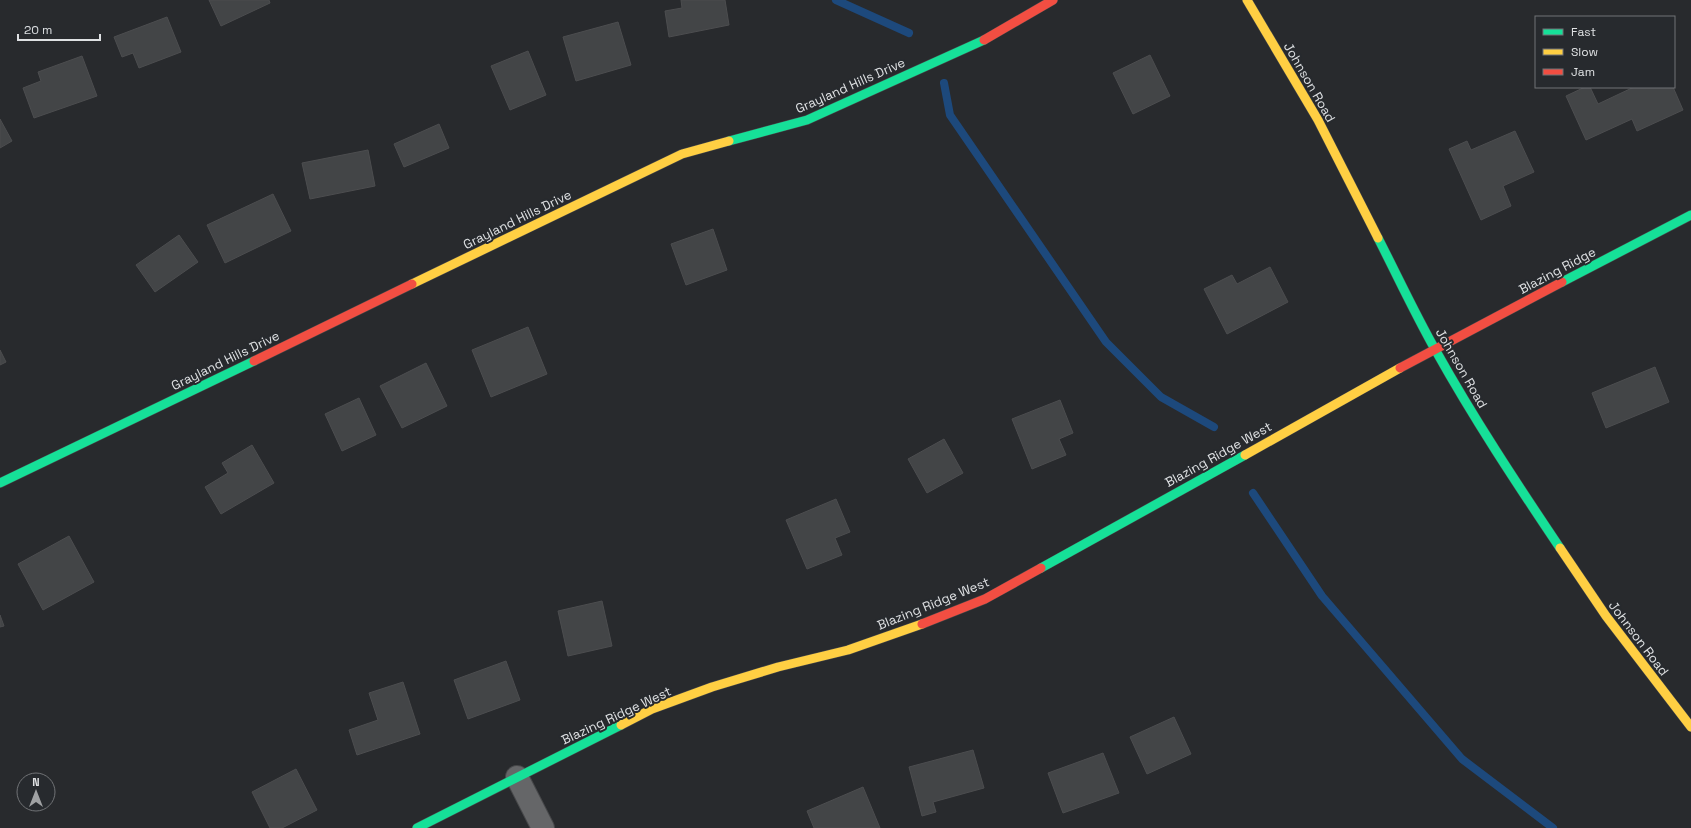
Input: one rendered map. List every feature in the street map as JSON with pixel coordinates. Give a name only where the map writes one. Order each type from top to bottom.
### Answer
[{"type":"street","name":"Grayland Hills Drive","points":[[0,483],[682,154],[807,120],[989,38],[1053,0]]},
{"type":"street","name":"Johnson Road","points":[[1247,0],[1318,120],[1435,349],[1528,502],[1606,616],[1691,728]]},
{"type":"street","name":"Blazing Ridge","points":[[1435,349],[1691,215]]},
{"type":"street","name":"Blazing Ridge West","points":[[417,828],[652,709],[712,687],[778,667],[848,650],[922,624],[985,599],[1435,349]]},
{"type":"street","points":[[517,777],[543,828]]},
{"type":"building","points":[[209,0],[269,0],[270,3],[221,26]]},
{"type":"building","points":[[681,0],[725,0],[729,25],[669,37],[665,11],[682,8]]},
{"type":"building","points":[[167,17],[181,52],[139,68],[133,53],[122,57],[114,37]]},
{"type":"building","points":[[618,22],[631,65],[576,81],[563,37]]},
{"type":"building","points":[[528,51],[546,95],[510,110],[491,66]]},
{"type":"building","points":[[1150,55],[1170,96],[1133,114],[1113,73]]},
{"type":"building","points":[[82,56],[97,96],[34,118],[23,88],[41,81],[38,72]]},
{"type":"building","points":[[1583,88],[1590,88],[1598,104],[1632,88],[1673,88],[1683,110],[1637,131],[1632,119],[1586,140],[1566,96]]},
{"type":"building","points":[[0,119],[12,141],[0,148]]},
{"type":"building","points":[[439,124],[449,148],[404,167],[394,144]]},
{"type":"building","points":[[1515,131],[1534,172],[1503,186],[1511,206],[1481,220],[1449,149],[1467,141],[1471,150]]},
{"type":"building","points":[[368,150],[375,186],[310,199],[302,163]]},
{"type":"building","points":[[273,194],[291,231],[225,263],[207,225]]},
{"type":"building","points":[[713,229],[727,270],[686,285],[671,244]]},
{"type":"building","points":[[179,235],[198,262],[155,292],[136,265]]},
{"type":"building","points":[[1270,267],[1288,302],[1227,334],[1204,289],[1232,275],[1237,284]]},
{"type":"building","points":[[528,327],[547,374],[491,397],[472,350]]},
{"type":"building","points":[[0,350],[6,362],[0,365]]},
{"type":"building","points":[[426,363],[447,406],[402,428],[380,386]]},
{"type":"building","points":[[1655,367],[1669,402],[1606,428],[1592,393]]},
{"type":"building","points":[[359,398],[376,435],[342,451],[325,414]]},
{"type":"building","points":[[1060,400],[1073,433],[1059,439],[1066,455],[1032,469],[1012,419]]},
{"type":"building","points":[[944,439],[963,473],[927,493],[908,459]]},
{"type":"building","points":[[252,445],[274,483],[221,514],[205,487],[228,473],[222,463]]},
{"type":"building","points":[[836,499],[850,532],[835,538],[842,555],[807,569],[786,520]]},
{"type":"building","points":[[69,536],[94,582],[43,610],[18,564]]},
{"type":"building","points":[[602,601],[612,646],[568,656],[558,611]]},
{"type":"building","points":[[0,615],[4,626],[0,627]]},
{"type":"building","points":[[506,661],[520,700],[468,719],[454,680]]},
{"type":"building","points":[[403,682],[420,734],[357,755],[349,730],[378,720],[369,693]]},
{"type":"building","points":[[1174,717],[1191,754],[1147,774],[1130,737]]},
{"type":"building","points":[[973,750],[984,788],[933,802],[936,812],[922,816],[909,767]]},
{"type":"building","points":[[1103,753],[1119,793],[1063,813],[1048,773]]},
{"type":"building","points":[[296,769],[317,810],[282,828],[270,828],[252,792]]},
{"type":"building","points":[[863,787],[880,828],[814,828],[807,811]]},
{"type":"waterway","points":[[836,0],[909,33]]},
{"type":"waterway","points":[[944,83],[950,115],[1106,342],[1161,397],[1214,427]]},
{"type":"waterway","points":[[1253,493],[1322,596],[1462,759],[1553,828]]},
{"type":"traffic: fast","points":[[729,141],[807,120],[984,40]]},
{"type":"traffic: fast","points":[[1562,282],[1691,215]]},
{"type":"traffic: fast","points":[[1378,238],[1450,376],[1496,451],[1560,548]]},
{"type":"traffic: fast","points":[[0,483],[254,361]]},
{"type":"traffic: fast","points":[[1041,568],[1245,455]]},
{"type":"traffic: fast","points":[[417,828],[621,725]]},
{"type":"traffic: slow","points":[[1247,0],[1318,120],[1378,238]]},
{"type":"traffic: slow","points":[[412,284],[682,154],[729,141]]},
{"type":"traffic: slow","points":[[1245,455],[1400,368]]},
{"type":"traffic: slow","points":[[1560,548],[1606,616],[1691,727]]},
{"type":"traffic: slow","points":[[621,725],[652,709],[712,687],[778,667],[848,650],[922,624]]},
{"type":"traffic: jam","points":[[984,40],[1053,0]]},
{"type":"traffic: jam","points":[[1400,368],[1562,282]]},
{"type":"traffic: jam","points":[[254,361],[412,284]]},
{"type":"traffic: jam","points":[[922,624],[985,599],[1041,568]]}]
